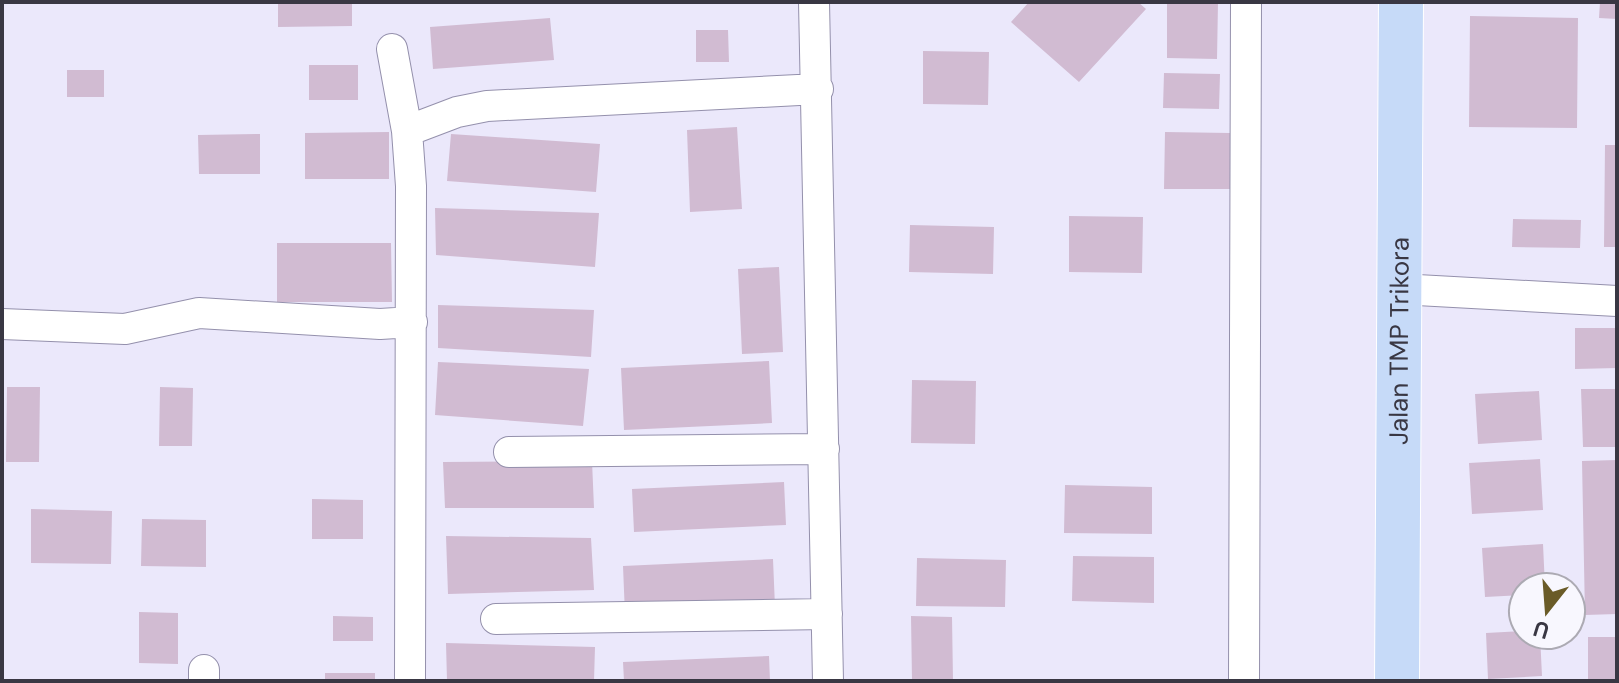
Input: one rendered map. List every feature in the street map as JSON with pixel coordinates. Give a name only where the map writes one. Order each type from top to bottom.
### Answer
[{"type":"highway","name":"Jalan TMP Trikora","points":[[1397,681],[1401,2]]},
{"type":"street","points":[[814,2],[828,681]]},
{"type":"street","points":[[1244,681],[1246,2]]},
{"type":"street","points":[[392,49],[407,131],[411,186],[410,681]]},
{"type":"street","points":[[407,131],[457,112],[487,106],[818,89]]},
{"type":"street","points":[[1399,289],[1617,301]]},
{"type":"street","points":[[2,324],[125,329],[199,313],[380,324],[412,322]]},
{"type":"street","points":[[509,452],[824,449]]},
{"type":"street","points":[[496,619],[827,614]]},
{"type":"building","points":[[278,2],[352,2],[352,26],[278,27]]},
{"type":"building","points":[[1029,2],[1138,2],[1146,9],[1079,82],[1011,22]]},
{"type":"building","points":[[1167,2],[1218,2],[1217,59],[1167,58]]},
{"type":"building","points":[[1600,2],[1617,2],[1617,19],[1599,18]]},
{"type":"building","points":[[1470,16],[1578,18],[1577,128],[1469,127]]},
{"type":"building","points":[[550,18],[554,60],[433,69],[430,27]]},
{"type":"building","points":[[696,30],[728,30],[729,62],[696,62]]},
{"type":"building","points":[[923,51],[989,52],[988,105],[923,104]]},
{"type":"building","points":[[309,65],[358,65],[358,100],[309,100]]},
{"type":"building","points":[[67,70],[104,70],[104,97],[67,97]]},
{"type":"building","points":[[1164,73],[1220,74],[1219,109],[1163,108]]},
{"type":"building","points":[[737,127],[742,209],[690,212],[687,130]]},
{"type":"building","points":[[389,132],[389,179],[305,179],[305,133]]},
{"type":"building","points":[[1165,132],[1230,133],[1230,189],[1164,189]]},
{"type":"building","points":[[260,134],[260,174],[199,174],[198,135]]},
{"type":"building","points":[[451,134],[600,144],[596,192],[447,181]]},
{"type":"building","points":[[1605,145],[1617,145],[1617,247],[1604,247]]},
{"type":"building","points":[[435,208],[599,213],[595,267],[436,255]]},
{"type":"building","points":[[1069,216],[1143,217],[1142,273],[1069,272]]},
{"type":"building","points":[[1513,219],[1581,220],[1580,248],[1512,247]]},
{"type":"building","points":[[910,225],[994,227],[993,274],[909,272]]},
{"type":"building","points":[[277,243],[391,243],[392,302],[277,302]]},
{"type":"building","points":[[779,267],[783,352],[742,354],[738,269]]},
{"type":"building","points":[[438,305],[594,310],[591,357],[438,348]]},
{"type":"building","points":[[1575,328],[1617,328],[1617,368],[1575,369]]},
{"type":"building","points":[[769,361],[772,423],[624,430],[621,368]]},
{"type":"building","points":[[438,362],[589,369],[583,426],[435,415]]},
{"type":"building","points":[[912,380],[976,381],[975,444],[911,443]]},
{"type":"building","points":[[7,387],[40,387],[39,462],[6,462]]},
{"type":"building","points":[[160,387],[193,388],[192,446],[159,446]]},
{"type":"building","points":[[1581,389],[1617,389],[1617,447],[1583,447]]},
{"type":"building","points":[[1539,391],[1542,440],[1478,444],[1475,394]]},
{"type":"building","points":[[1540,459],[1543,510],[1472,514],[1469,463]]},
{"type":"building","points":[[1617,460],[1617,614],[1587,615],[1582,461]]},
{"type":"building","points":[[592,461],[594,508],[445,508],[443,462]]},
{"type":"building","points":[[784,482],[786,525],[634,532],[632,489]]},
{"type":"building","points":[[1065,485],[1152,487],[1152,534],[1064,533]]},
{"type":"building","points":[[312,499],[363,500],[363,539],[312,539]]},
{"type":"building","points":[[31,509],[112,511],[111,564],[31,563]]},
{"type":"building","points":[[142,519],[206,520],[206,567],[141,566]]},
{"type":"building","points":[[446,536],[591,538],[594,590],[448,594]]},
{"type":"building","points":[[1543,544],[1544,571],[1507,571],[1507,596],[1485,597],[1482,548]]},
{"type":"building","points":[[1073,556],[1154,557],[1154,603],[1072,601]]},
{"type":"building","points":[[917,558],[1006,560],[1005,607],[916,606]]},
{"type":"building","points":[[773,559],[775,607],[625,615],[623,566]]},
{"type":"building","points":[[139,612],[178,613],[178,664],[139,663]]},
{"type":"building","points":[[333,616],[373,617],[373,641],[333,641]]},
{"type":"building","points":[[911,616],[952,617],[953,681],[912,681]]},
{"type":"building","points":[[1507,632],[1507,651],[1541,651],[1542,676],[1488,679],[1486,633]]},
{"type":"building","points":[[1588,637],[1617,637],[1617,681],[1588,681]]},
{"type":"building","points":[[446,643],[595,647],[594,681],[447,681]]},
{"type":"building","points":[[769,656],[770,681],[624,681],[623,662]]},
{"type":"building","points":[[325,673],[375,673],[375,681],[325,681]]}]
